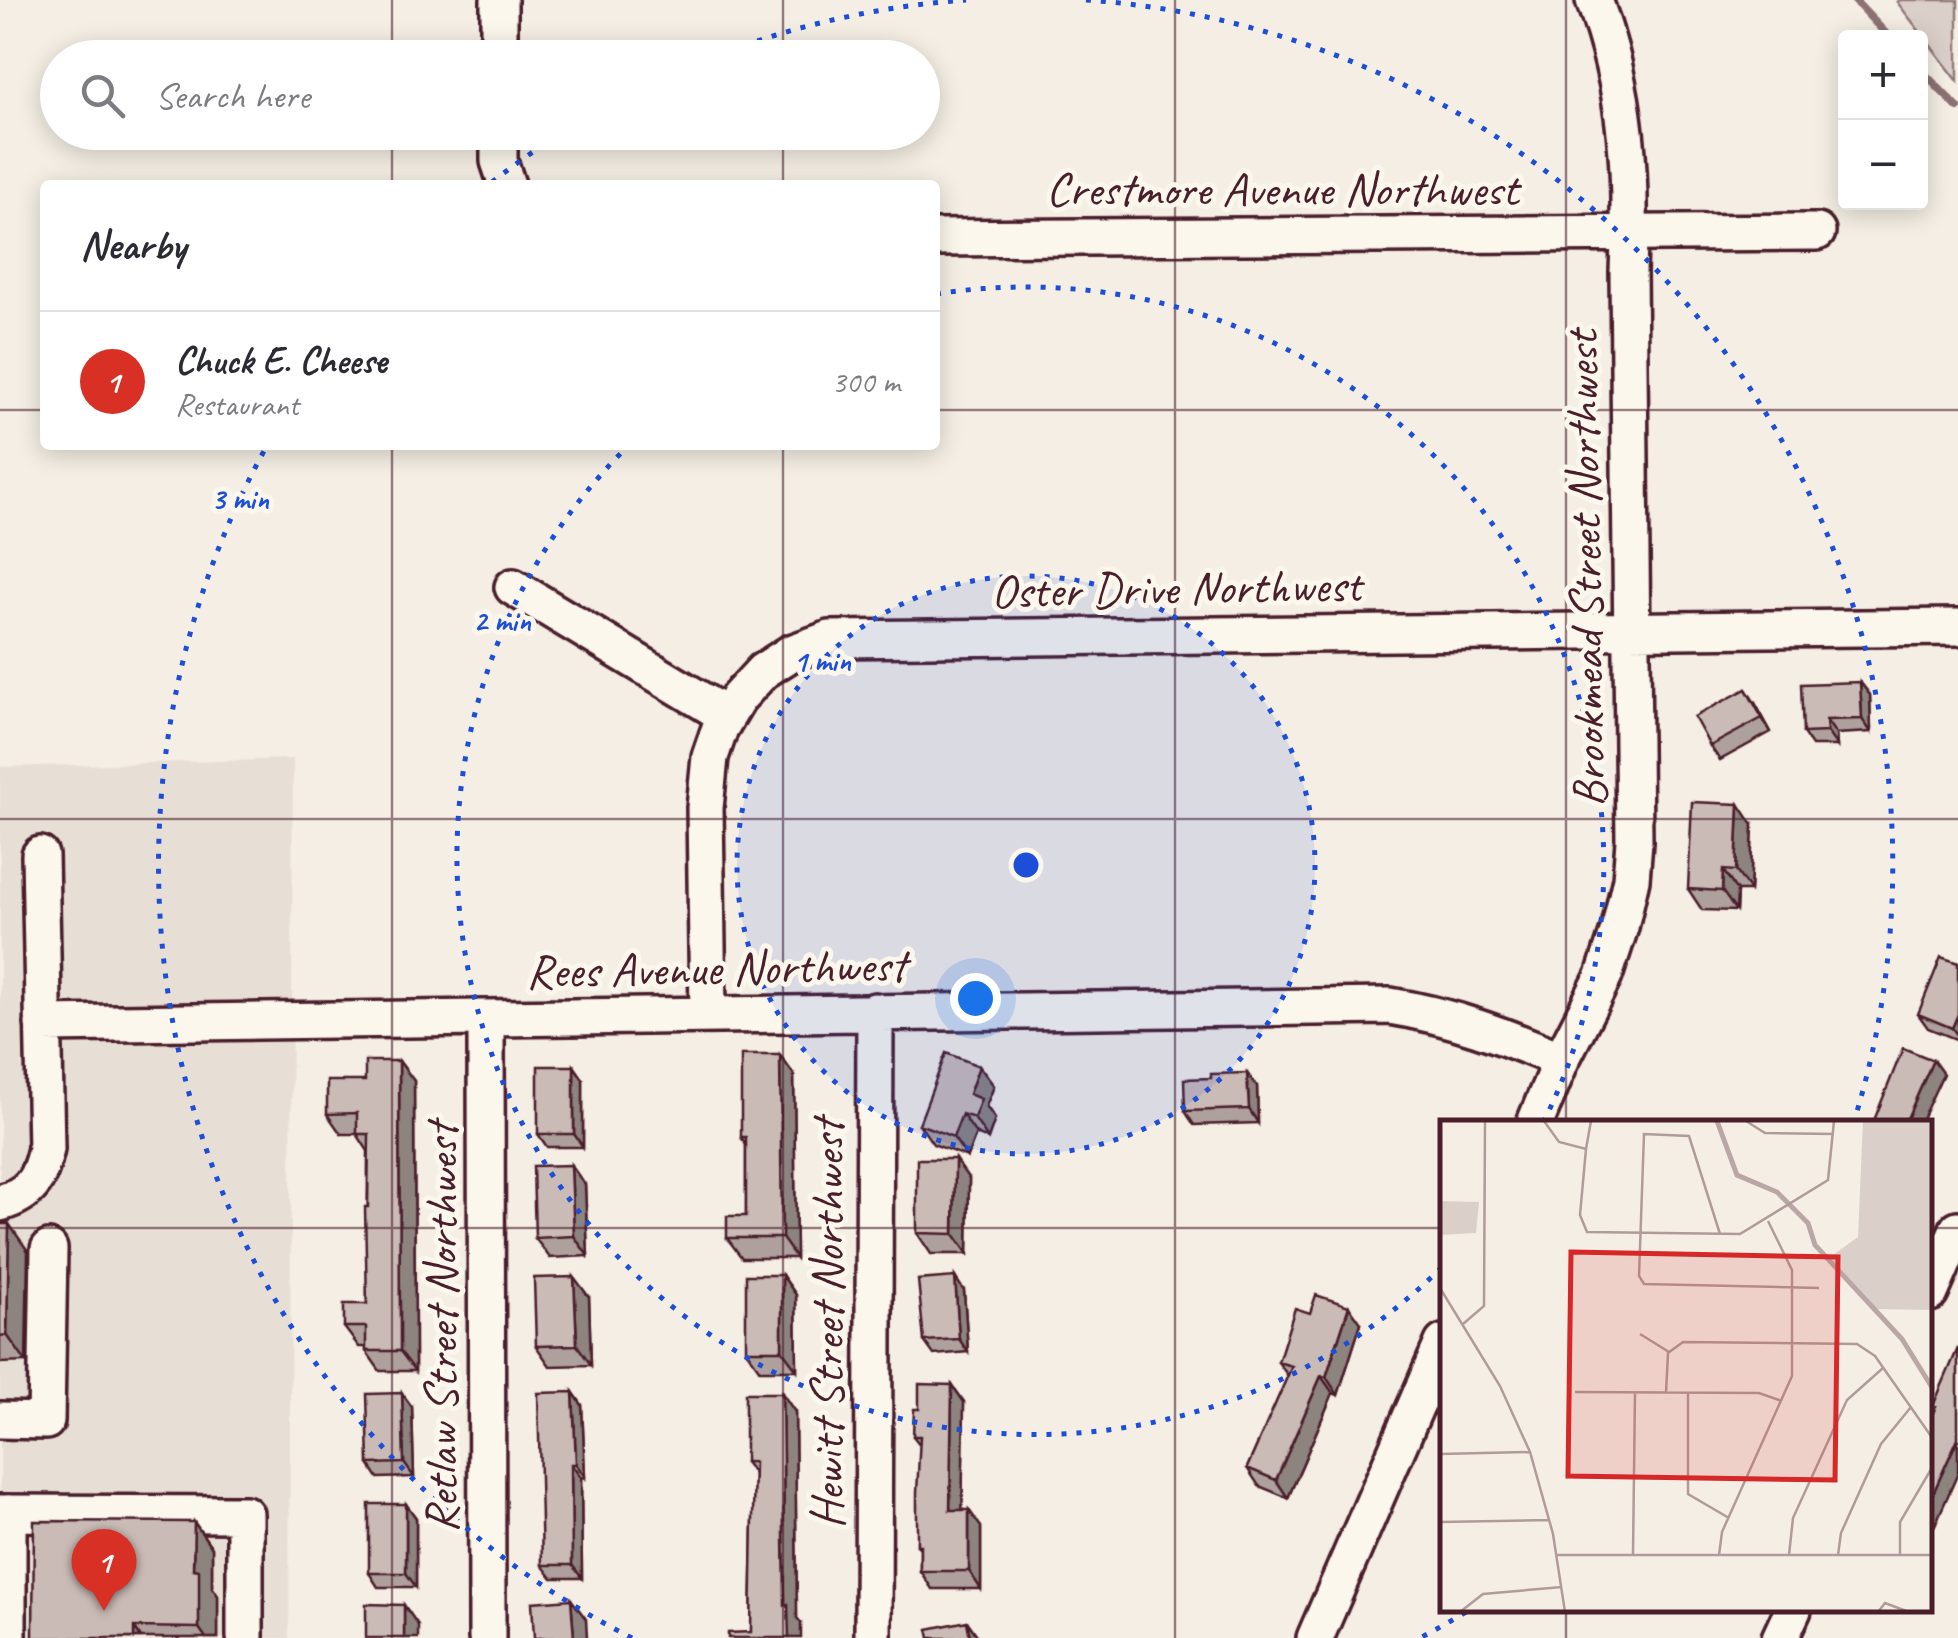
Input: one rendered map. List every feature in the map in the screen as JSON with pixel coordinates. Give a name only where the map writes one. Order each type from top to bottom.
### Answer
[{"type":"street","points":[[499,0],[499,40]]},
{"type":"street","name":"Brookmead Street Northwest","points":[[1536,1120],[1561,1060],[1604,976],[1631,879],[1634,841],[1630,173],[1622,98],[1608,38],[1594,0]]},
{"type":"street","points":[[499,150],[505,180]]},
{"type":"street","name":"Crestmore Avenue Northwest","points":[[940,238],[1817,232]]},
{"type":"street","points":[[513,587],[727,716]]},
{"type":"street","name":"Oster Drive Northwest","points":[[708,1015],[705,808],[710,757],[727,716],[762,671],[791,653],[830,639],[1958,627]]},
{"type":"street","points":[[0,1203],[20,1198],[38,1180],[46,1149],[40,856]]},
{"type":"street","name":"Rees Avenue Northwest","points":[[43,1024],[1390,1006],[1432,1012],[1489,1029],[1561,1060]]},
{"type":"street","name":"Hewitt Street Northwest","points":[[873,1638],[875,1012]]},
{"type":"street","name":"Retlaw Street Northwest","points":[[486,1018],[487,1638]]},
{"type":"street","points":[[1933,1286],[1958,1229]]},
{"type":"street","points":[[0,1420],[46,1421],[50,1249]]},
{"type":"street","points":[[1315,1638],[1440,1350]]},
{"type":"street","points":[[8,1638],[4,1512],[245,1514],[245,1636]]},
{"type":"street","points":[[1780,1638],[1791,1613]]},
{"type":"shaded area","points":[[1958,0],[1958,81],[1928,42],[1928,30],[1919,30],[1897,2]]},
{"type":"shaded area","points":[[293,759],[289,1638],[0,1638],[0,767]]},
{"type":"building","points":[[1860,682],[1862,719],[1826,720],[1827,732],[1803,733],[1801,684]]},
{"type":"building","points":[[1746,689],[1762,718],[1710,746],[1694,717]]},
{"type":"building","points":[[1692,802],[1739,804],[1736,871],[1723,870],[1722,891],[1688,889]]},
{"type":"building","points":[[1941,957],[1958,963],[1958,1014],[1952,1028],[1918,1014]]},
{"type":"building","points":[[1903,1048],[1933,1060],[1906,1120],[1874,1120]]},
{"type":"building","points":[[946,1053],[979,1066],[969,1094],[981,1099],[974,1118],[962,1114],[953,1137],[919,1124]]},
{"type":"building","points":[[741,1055],[780,1055],[782,1238],[727,1238],[727,1216],[746,1216]]},
{"type":"building","points":[[365,1061],[399,1061],[400,1351],[366,1351],[366,1327],[344,1327],[344,1304],[367,1304],[365,1207],[369,1134],[357,1134],[357,1113],[327,1114],[327,1081],[365,1081]]},
{"type":"building","points":[[538,1066],[574,1066],[574,1134],[538,1134]]},
{"type":"building","points":[[1247,1073],[1249,1109],[1185,1111],[1184,1079]]},
{"type":"building","points":[[917,1159],[955,1159],[954,1234],[917,1233]]},
{"type":"building","points":[[571,1165],[574,1236],[535,1238],[533,1166]]},
{"type":"building","points":[[0,1224],[9,1224],[7,1335],[0,1336]]},
{"type":"building","points":[[746,1275],[782,1275],[782,1350],[746,1350]]},
{"type":"building","points":[[574,1277],[577,1345],[536,1346],[534,1278]]},
{"type":"building","points":[[955,1277],[959,1339],[924,1341],[918,1280]]},
{"type":"building","points":[[1316,1295],[1349,1306],[1326,1377],[1321,1376],[1276,1480],[1247,1468],[1292,1366],[1278,1362],[1295,1308],[1310,1313]]},
{"type":"building","points":[[1958,1348],[1958,1438],[1933,1493],[1936,1407],[1933,1406]]},
{"type":"building","points":[[919,1384],[952,1385],[950,1510],[969,1510],[969,1571],[920,1571],[920,1436],[913,1436]]},
{"type":"building","points":[[573,1392],[576,1464],[571,1464],[572,1565],[542,1565],[538,1393]]},
{"type":"building","points":[[402,1393],[404,1463],[369,1464],[367,1394]]},
{"type":"building","points":[[745,1393],[782,1393],[785,1605],[788,1604],[789,1638],[728,1638],[728,1633],[751,1632],[754,1462],[745,1462]]},
{"type":"building","points":[[369,1504],[406,1504],[406,1573],[369,1573]]},
{"type":"building","points":[[34,1521],[194,1522],[193,1569],[199,1570],[199,1628],[134,1627],[134,1638],[33,1638]]},
{"type":"building","points":[[571,1599],[574,1638],[534,1638],[532,1602]]},
{"type":"building","points":[[366,1604],[404,1605],[404,1638],[366,1638]]},
{"type":"building","points":[[967,1621],[970,1638],[930,1638],[928,1629]]},
{"type":"waterway","points":[[1854,0],[1882,30]]},
{"type":"waterway","points":[[1928,77],[1958,108]]},
{"type":"place","name":"Chuck E. Cheese","points":[[104,1611]]}]
